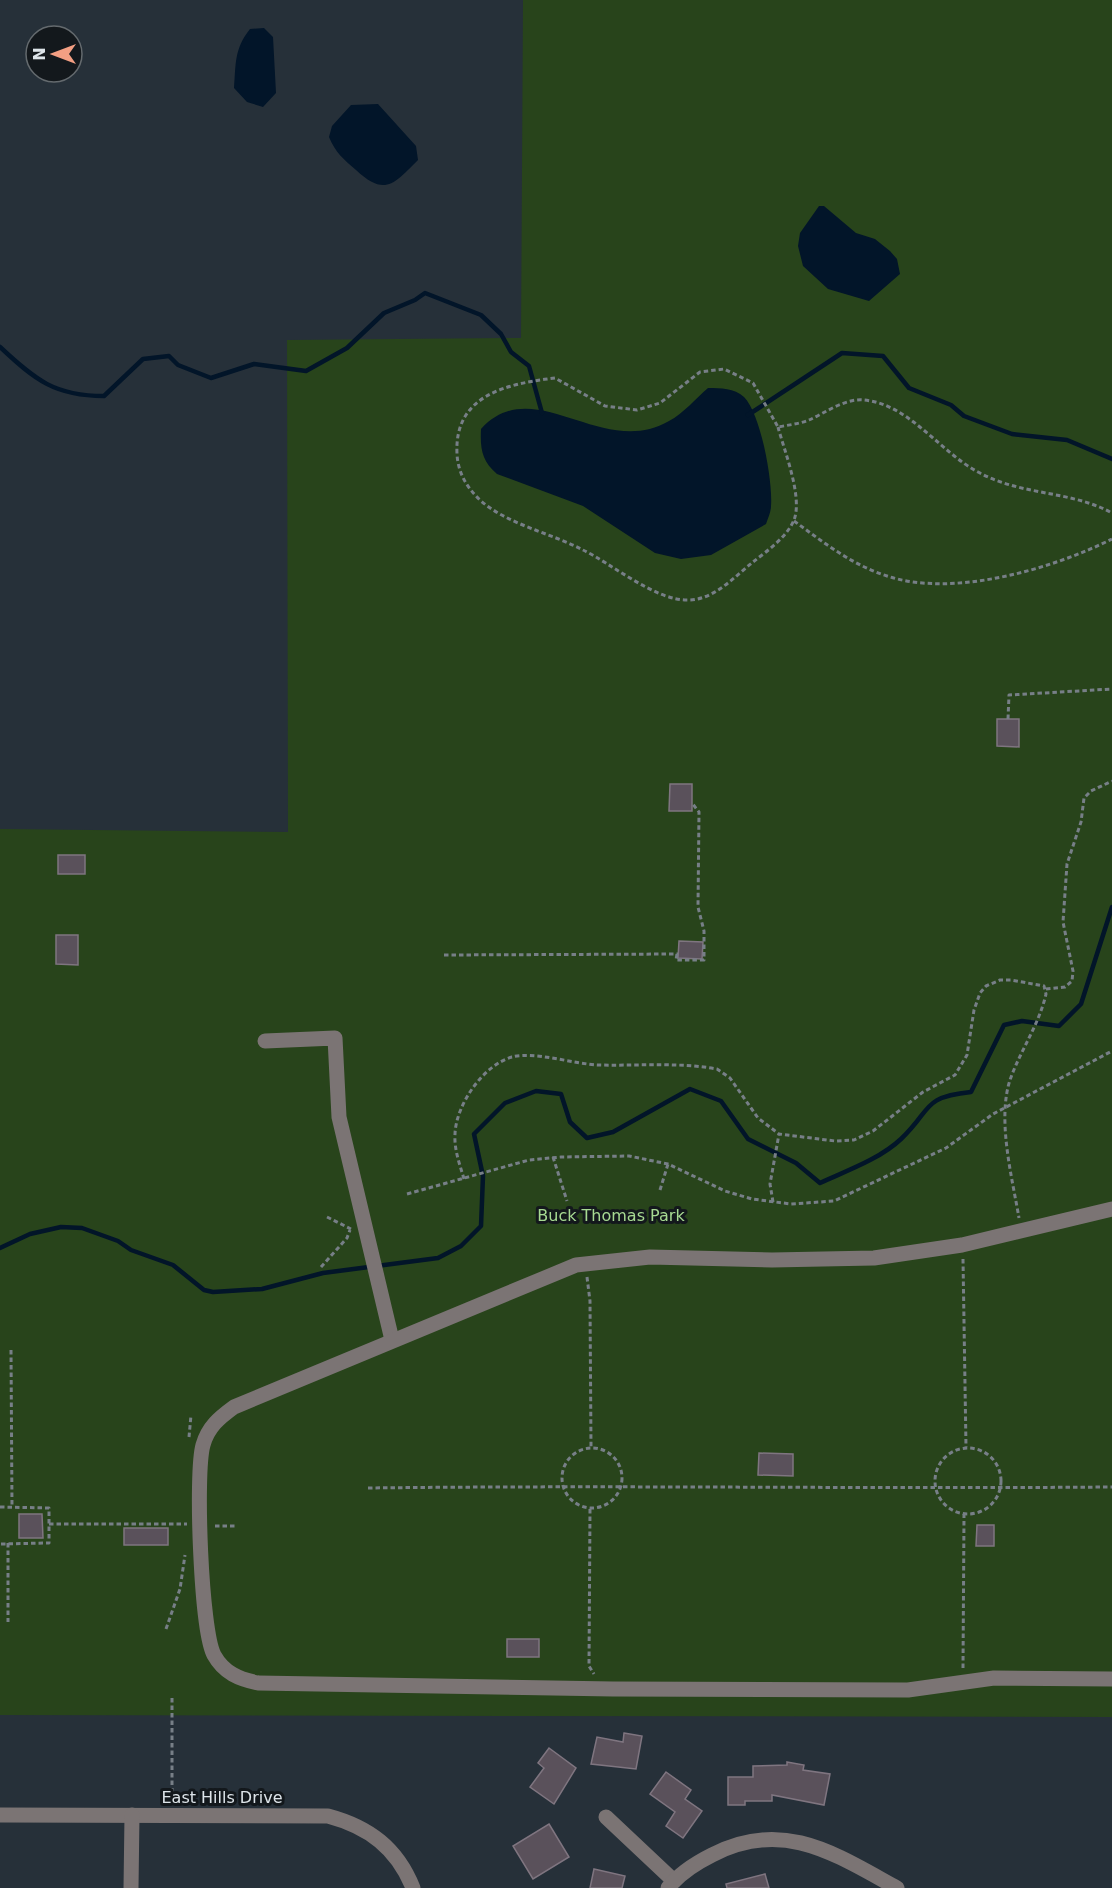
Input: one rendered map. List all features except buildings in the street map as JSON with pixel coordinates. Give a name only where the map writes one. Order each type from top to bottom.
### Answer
[{"type":"street","points":[[265,1041],[334,1038],[339,1117],[358,1228],[392,1340]]},
{"type":"street","points":[[1112,1209],[962,1245],[874,1257],[830,1260],[650,1257],[586,1263],[513,1289],[234,1407],[211,1426],[202,1448],[203,1605],[207,1638],[223,1669],[239,1679],[258,1683],[601,1689],[908,1690],[994,1678],[1112,1679]]},
{"type":"street","name":"East Hills Drive","points":[[0,1815],[328,1816],[349,1822],[369,1832],[388,1847],[402,1864],[413,1888]]},
{"type":"street","points":[[131,1888],[132,1815]]},
{"type":"street","points":[[606,1817],[671,1884],[720,1850],[741,1843],[775,1838],[790,1839],[825,1850],[897,1888]]},
{"type":"path","points":[[715,369],[724,369],[753,383],[778,427],[792,477],[795,502],[794,521],[774,545],[719,590],[706,597],[688,600],[661,594],[583,549],[501,513],[482,501],[462,475],[457,447],[459,428],[467,411],[484,396],[540,381],[561,379],[596,402],[626,410],[646,408],[660,403],[693,376],[715,369]]},
{"type":"path","points":[[778,427],[807,421],[858,399],[876,402],[898,411],[980,473],[1014,488],[1080,499],[1112,513]]},
{"type":"path","points":[[794,521],[841,554],[868,569],[903,580],[931,585],[960,584],[1010,574],[1096,547],[1112,539]]},
{"type":"path","points":[[1008,719],[1009,695],[1112,688]]},
{"type":"path","points":[[464,1179],[455,1134],[460,1112],[480,1080],[501,1061],[512,1057],[530,1056],[596,1065],[717,1069],[730,1078],[758,1118],[779,1134],[845,1142],[873,1131],[923,1092],[955,1075],[962,1067],[977,1000],[986,986],[1000,980],[1011,980],[1038,985],[1046,989],[1065,987],[1072,981],[1073,970],[1063,922],[1067,864],[1082,822],[1084,798],[1091,790],[1112,781]]},
{"type":"path","points":[[444,954],[677,954],[676,960],[704,960],[704,931],[698,907],[699,812],[692,803]]},
{"type":"path","points":[[1021,1232],[1004,1110],[1011,1080],[1045,1001],[1046,989]]},
{"type":"path","points":[[407,1194],[521,1161],[553,1157],[635,1157],[668,1164],[726,1191],[773,1202],[807,1204],[845,1197],[946,1148],[993,1114],[1112,1051]]},
{"type":"path","points":[[773,1202],[770,1184],[779,1134]]},
{"type":"path","points":[[553,1157],[567,1201]]},
{"type":"path","points":[[660,1190],[668,1164]]},
{"type":"path","points":[[321,1267],[358,1228],[327,1218]]},
{"type":"path","points":[[962,1245],[965,1276],[966,1448]]},
{"type":"path","points":[[586,1263],[590,1301],[591,1448]]},
{"type":"path","points":[[11,1350],[12,1508]]},
{"type":"path","points":[[591,1448],[603,1449],[618,1462],[622,1470],[622,1485],[615,1499],[607,1505],[590,1509],[577,1505],[569,1498],[563,1486],[563,1470],[575,1453],[591,1448]]},
{"type":"path","points":[[966,1448],[984,1452],[993,1459],[999,1469],[1000,1488],[995,1501],[987,1509],[977,1513],[964,1514],[946,1507],[935,1487],[937,1467],[952,1451],[966,1448]]},
{"type":"path","points":[[368,1488],[622,1485],[1112,1487]]},
{"type":"path","points":[[0,1507],[49,1508],[49,1543],[0,1544]]},
{"type":"path","points":[[590,1509],[589,1666],[601,1689]]},
{"type":"path","points":[[956,1683],[965,1664],[964,1514]]},
{"type":"path","points":[[49,1524],[237,1526]]},
{"type":"path","points":[[8,1544],[8,1622]]},
{"type":"path","points":[[172,1698],[172,1816]]},
{"type":"green space","name":"Buck Thomas Park","points":[[523,0],[1112,0],[1112,1717],[0,1715],[0,829],[288,832],[287,340],[521,338]]},
{"type":"water","points":[[264,28],[273,37],[276,93],[263,107],[247,102],[234,88],[237,57],[241,43],[250,29]]},
{"type":"water","points":[[378,104],[416,146],[418,160],[395,181],[382,185],[366,178],[348,163],[337,151],[329,137],[332,126],[351,105]]},
{"type":"water","points":[[819,206],[824,206],[856,233],[875,239],[897,259],[900,274],[869,301],[828,289],[803,266],[798,246],[800,233]]},
{"type":"water","points":[[708,388],[732,390],[744,397],[750,406],[765,449],[771,495],[766,524],[711,555],[681,559],[655,553],[583,506],[497,474],[483,454],[481,429],[502,414],[523,409],[546,411],[619,431],[644,430],[674,418]]},
{"type":"waterway","points":[[0,347],[24,369],[47,384],[72,393],[87,395],[104,396],[143,359],[169,356],[178,365],[211,378],[254,364],[306,371],[347,348],[384,313],[415,300],[425,293],[481,315],[501,334],[511,352],[529,366],[542,413]]},
{"type":"waterway","points":[[748,415],[842,353],[883,356],[909,388],[951,405],[964,416],[1012,434],[1067,440],[1112,459]]},
{"type":"waterway","points":[[0,1248],[30,1234],[61,1227],[82,1228],[118,1241],[131,1250],[173,1265],[204,1290],[213,1292],[262,1289],[323,1273],[438,1258],[461,1246],[481,1226],[483,1176],[474,1134],[505,1103],[536,1091],[561,1094],[570,1122],[587,1138],[613,1132],[690,1089],[721,1101],[748,1139],[796,1163],[820,1183],[862,1164],[893,1146],[935,1101],[943,1097],[971,1092],[1004,1025],[1022,1021],[1059,1026],[1081,1004],[1112,907]]}]
